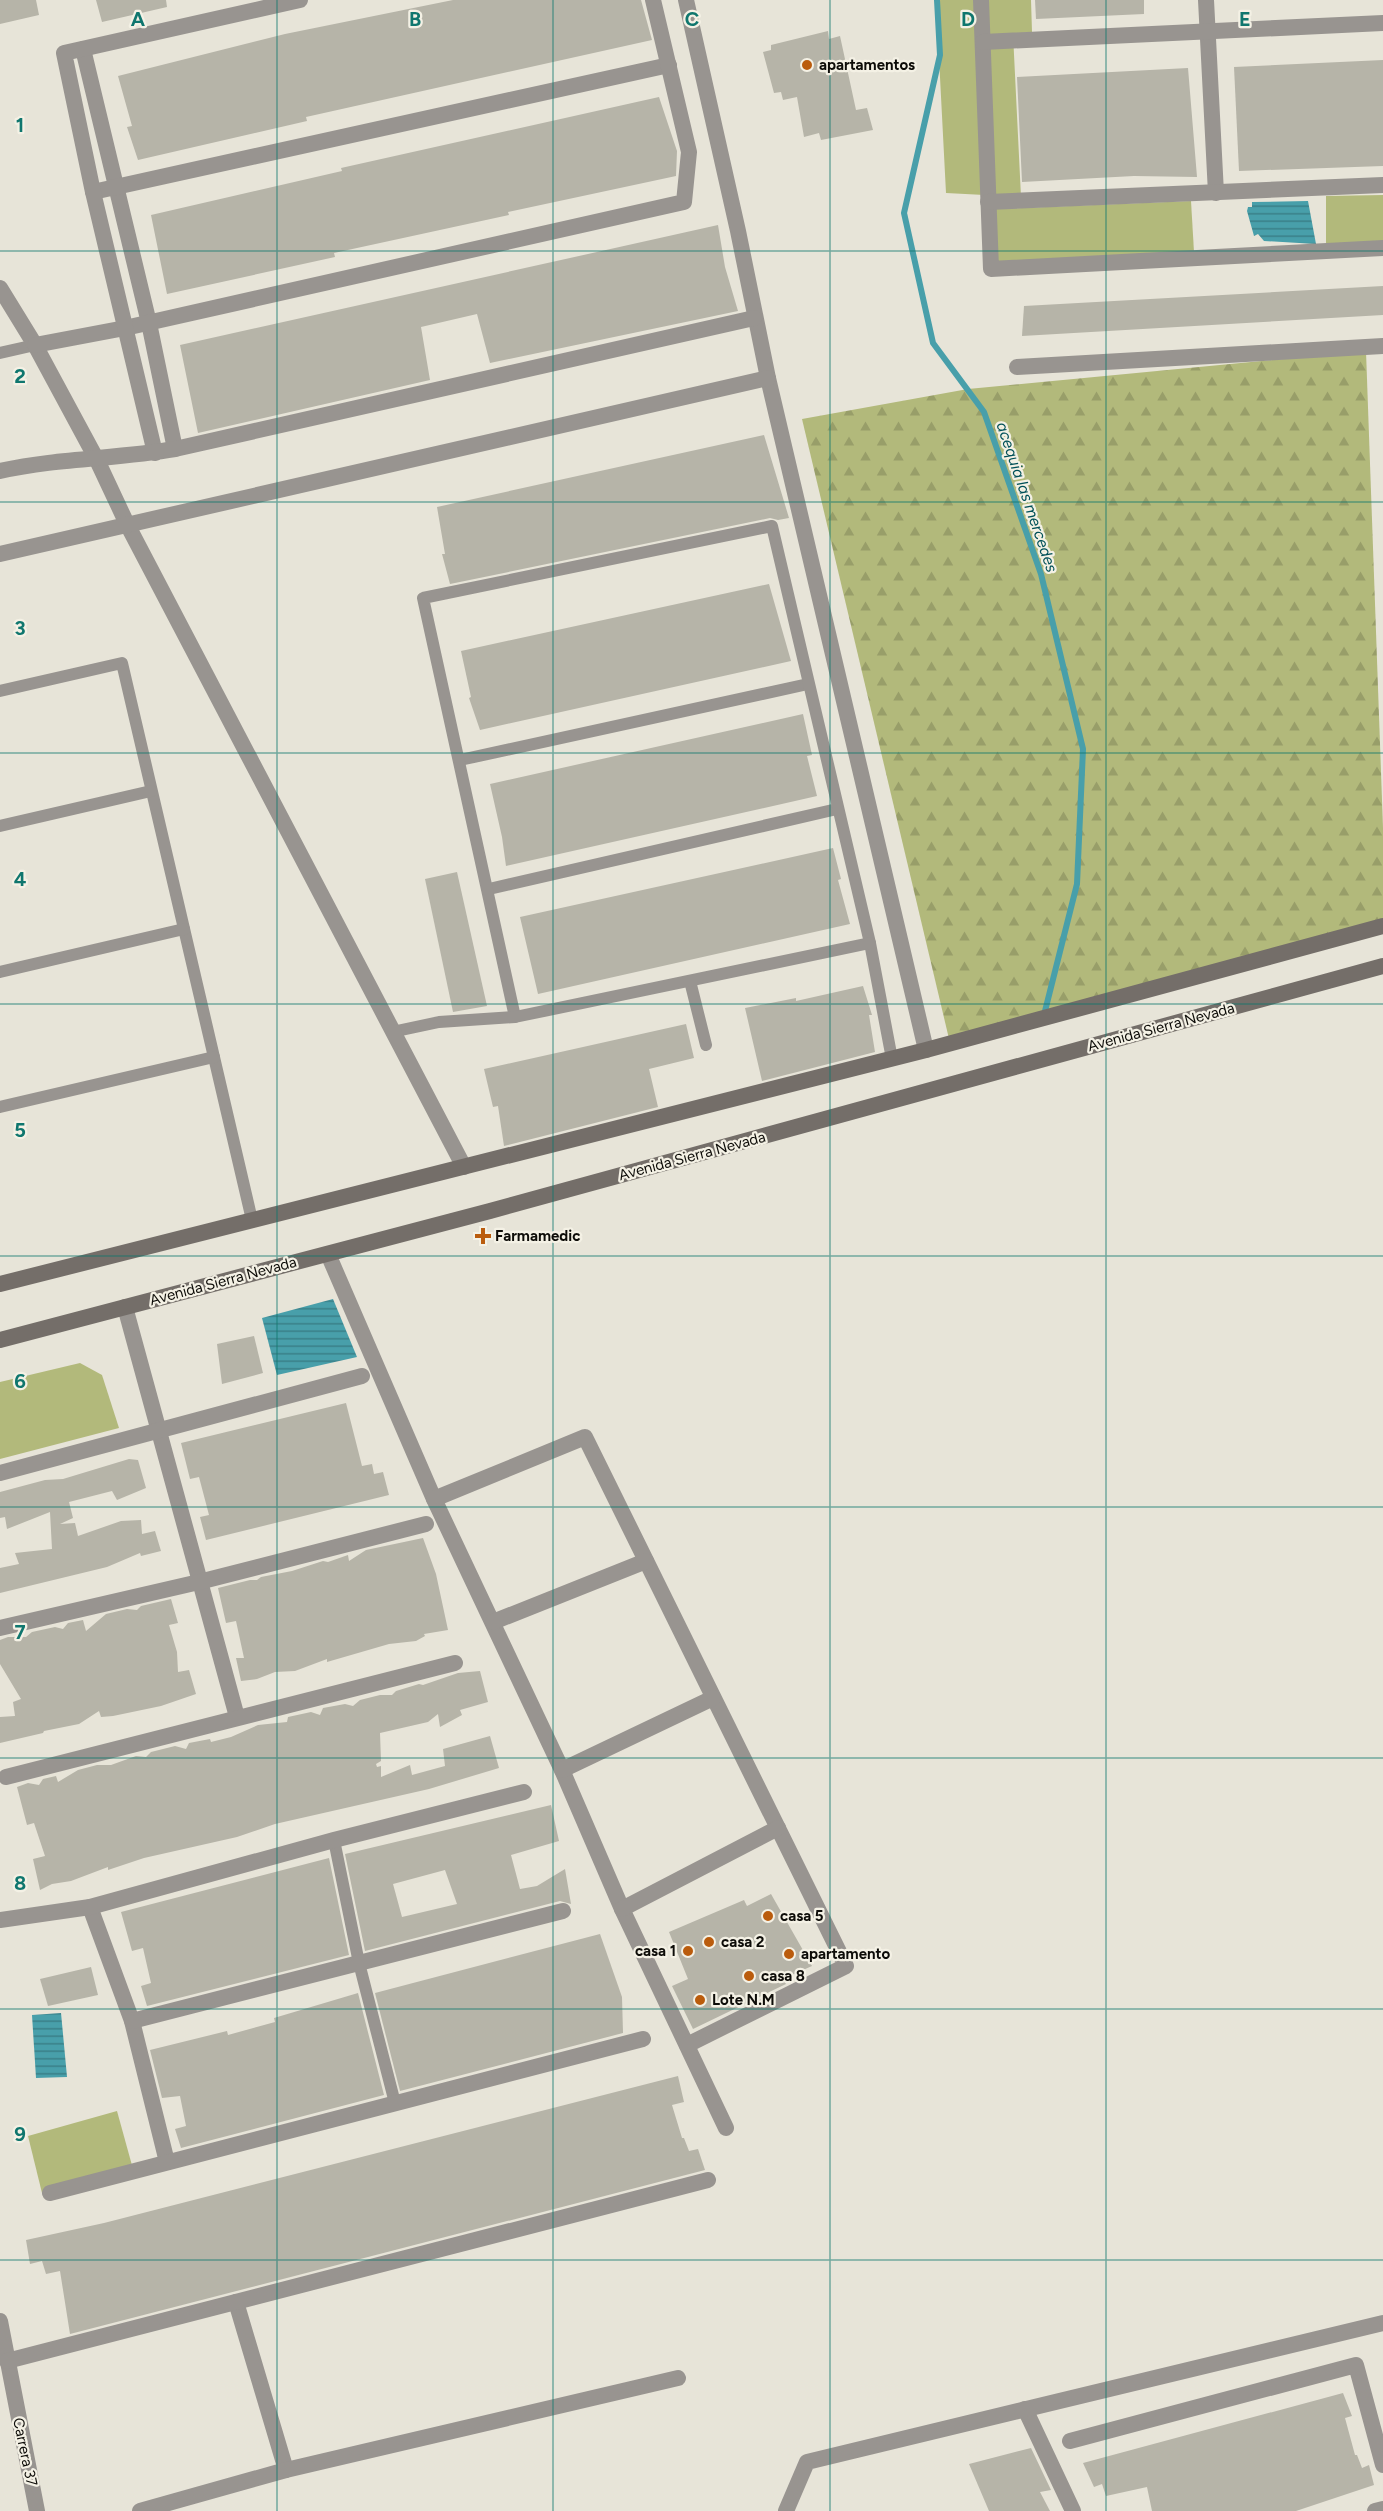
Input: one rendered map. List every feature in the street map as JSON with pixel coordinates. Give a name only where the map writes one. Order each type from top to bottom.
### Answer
[{"type":"main road","points":[[0,1284],[892,1059],[1383,926]]},
{"type":"main road","name":"Avenida Sierra Nevada","points":[[0,1340],[328,1254],[1383,966]]},
{"type":"street","points":[[155,453],[93,192],[64,53],[300,0]]},
{"type":"street","points":[[35,345],[125,328],[684,202],[690,152],[653,0]]},
{"type":"street","points":[[686,0],[738,231],[754,318],[926,1050]]},
{"type":"street","points":[[981,0],[991,269],[1383,248]]},
{"type":"street","points":[[1206,0],[1216,193]]},
{"type":"street","points":[[983,42],[1383,23]]},
{"type":"street","points":[[83,49],[149,322],[175,449]]},
{"type":"street","points":[[93,192],[669,64]]},
{"type":"street","points":[[988,202],[1383,185]]},
{"type":"street","points":[[2,294],[35,345],[97,459],[127,524],[464,1167]]},
{"type":"street","points":[[0,471],[33,463],[97,459],[175,449],[754,318]]},
{"type":"street","points":[[1017,367],[1383,346]]},
{"type":"street","points":[[0,554],[768,378]]},
{"type":"street","points":[[328,1254],[434,1499],[562,1770],[622,1909],[726,2128]]},
{"type":"street","points":[[125,1307],[237,1717]]},
{"type":"street","points":[[0,1473],[362,1376]]},
{"type":"street","points":[[434,1499],[585,1437],[846,1966],[687,2045]]},
{"type":"street","points":[[0,1628],[199,1582],[426,1524]]},
{"type":"street","points":[[493,1622],[646,1561]]},
{"type":"street","points":[[6,1777],[455,1663]]},
{"type":"street","points":[[562,1770],[713,1698]]},
{"type":"street","points":[[0,1920],[90,1907],[334,1840],[524,1792]]},
{"type":"street","points":[[622,1909],[778,1828]]},
{"type":"street","points":[[90,1907],[132,2021],[167,2162]]},
{"type":"street","points":[[132,2021],[563,1911]]},
{"type":"street","points":[[50,2193],[643,2039]]},
{"type":"street","points":[[7,2361],[708,2180]]},
{"type":"street","points":[[236,2302],[286,2470]]},
{"type":"street","name":"Carrera 37","points":[[0,2321],[38,2511]]},
{"type":"street","points":[[786,2511],[807,2462],[1383,2323]]},
{"type":"street","points":[[1070,2441],[1356,2365],[1383,2465]]},
{"type":"street","points":[[140,2511],[286,2470],[678,2378]]},
{"type":"street","points":[[1025,2409],[1073,2511]]},
{"type":"street","points":[[1375,2511],[1383,2509]]},
{"type":"lane","points":[[0,353],[35,345]]},
{"type":"lane","points":[[515,1017],[489,889],[423,598],[772,526],[870,943],[892,1059]]},
{"type":"lane","points":[[0,691],[122,663],[252,1220]]},
{"type":"lane","points":[[460,760],[808,684]]},
{"type":"lane","points":[[0,826],[151,791]]},
{"type":"lane","points":[[489,889],[837,809]]},
{"type":"lane","points":[[0,972],[184,929]]},
{"type":"lane","points":[[392,1032],[439,1022],[515,1017],[870,943]]},
{"type":"lane","points":[[690,981],[706,1045]]},
{"type":"lane","points":[[0,1107],[214,1057]]},
{"type":"lane","points":[[334,1840],[359,1963],[395,2103]]},
{"type":"green space","points":[[936,0],[1031,0],[1032,32],[1013,34],[1021,197],[946,193]]},
{"type":"green space","points":[[1383,195],[1383,247],[1326,245],[1326,196]]},
{"type":"green space","points":[[1191,201],[1194,252],[997,264],[995,209]]},
{"type":"green space","points":[[1366,351],[1383,828],[1383,926],[950,1043],[802,419],[968,389]]},
{"type":"green space","points":[[80,1363],[102,1375],[119,1428],[0,1459],[0,1382]]},
{"type":"green space","points":[[117,2111],[133,2169],[42,2193],[28,2136]]},
{"type":"water","points":[[1308,201],[1316,244],[1264,241],[1258,234],[1254,236],[1247,211],[1248,207],[1252,207],[1252,202]]},
{"type":"water","points":[[333,1299],[357,1357],[277,1375],[262,1318]]},
{"type":"water","points":[[61,2013],[67,2077],[36,2078],[32,2015]]},
{"type":"building","points":[[0,0],[36,0],[39,15],[0,24]]},
{"type":"building","points":[[96,0],[166,0],[167,7],[102,22]]},
{"type":"building","points":[[453,0],[641,0],[652,40],[306,117],[307,121],[138,160],[127,127],[132,126],[118,76],[285,34]]},
{"type":"building","points":[[1035,0],[1144,0],[1144,14],[1036,19]]},
{"type":"building","points":[[828,31],[829,39],[840,36],[856,110],[867,108],[873,130],[821,140],[819,133],[804,137],[797,97],[783,100],[781,92],[774,93],[763,52],[771,50],[771,45]]},
{"type":"building","points":[[1383,60],[1383,166],[1239,171],[1234,67]]},
{"type":"building","points":[[1188,68],[1197,177],[1134,176],[1022,182],[1017,77]]},
{"type":"building","points":[[659,97],[677,151],[676,176],[508,212],[509,215],[334,253],[335,257],[167,294],[151,215],[342,171],[341,168]]},
{"type":"building","points":[[718,225],[725,267],[738,311],[490,363],[477,314],[421,327],[430,380],[198,433],[180,345]]},
{"type":"building","points":[[1383,286],[1383,315],[1022,336],[1024,306]]},
{"type":"building","points":[[764,435],[789,518],[778,520],[770,518],[450,584],[442,554],[445,554],[437,507]]},
{"type":"building","points":[[769,584],[791,661],[480,730],[469,698],[471,697],[461,651]]},
{"type":"building","points":[[803,714],[812,755],[807,756],[817,796],[506,866],[490,784]]},
{"type":"building","points":[[833,848],[841,879],[838,880],[850,924],[538,994],[520,917]]},
{"type":"building","points":[[457,872],[487,1006],[453,1012],[425,879]]},
{"type":"building","points":[[863,986],[872,1015],[869,1015],[875,1052],[762,1081],[745,1008],[796,998],[796,1001]]},
{"type":"building","points":[[686,1024],[694,1058],[649,1069],[658,1107],[504,1146],[498,1106],[493,1107],[484,1069]]},
{"type":"building","points":[[254,1336],[263,1373],[222,1384],[217,1344]]},
{"type":"building","points":[[346,1403],[362,1466],[372,1464],[374,1474],[383,1472],[389,1495],[206,1540],[200,1517],[209,1515],[199,1477],[190,1479],[181,1443]]},
{"type":"building","points":[[129,1459],[138,1460],[146,1488],[117,1500],[112,1491],[69,1502],[73,1518],[60,1524],[75,1523],[78,1536],[121,1521],[141,1520],[142,1534],[155,1531],[161,1551],[141,1556],[140,1553],[107,1567],[0,1593],[0,1568],[19,1564],[15,1553],[52,1549],[50,1512],[7,1529],[5,1517],[0,1518],[0,1492],[45,1480],[63,1479]]},
{"type":"building","points":[[423,1538],[436,1574],[448,1630],[424,1634],[425,1636],[416,1641],[389,1644],[327,1662],[327,1659],[295,1671],[275,1672],[257,1679],[241,1681],[236,1658],[244,1658],[236,1621],[226,1623],[218,1588],[292,1571],[323,1561],[328,1562],[348,1555],[349,1561],[366,1550]]},
{"type":"building","points":[[171,1599],[178,1623],[169,1625],[177,1652],[178,1672],[189,1670],[196,1694],[161,1706],[113,1716],[101,1717],[99,1711],[79,1724],[0,1743],[0,1717],[15,1716],[13,1702],[21,1699],[0,1664],[0,1640],[8,1637],[26,1637],[32,1632],[55,1627],[63,1629],[68,1623],[83,1620],[86,1631],[106,1614],[127,1609],[137,1610],[141,1606]]},
{"type":"building","points":[[480,1671],[488,1702],[460,1710],[462,1715],[440,1727],[438,1714],[428,1722],[380,1733],[381,1761],[376,1764],[377,1767],[381,1766],[381,1777],[410,1765],[412,1775],[445,1766],[443,1749],[490,1736],[499,1768],[429,1789],[275,1824],[237,1837],[144,1858],[108,1870],[108,1867],[71,1881],[52,1884],[40,1890],[33,1859],[45,1856],[34,1823],[27,1825],[17,1787],[28,1783],[39,1785],[43,1779],[56,1776],[58,1782],[78,1770],[97,1765],[111,1765],[136,1756],[146,1757],[151,1752],[175,1746],[186,1749],[189,1743],[210,1739],[211,1742],[231,1737],[258,1725],[287,1722],[288,1717],[311,1712],[320,1715],[323,1708],[345,1704],[353,1706],[360,1700],[380,1695],[392,1695],[396,1691],[458,1673]]},
{"type":"building","points":[[551,1805],[559,1841],[511,1855],[520,1889],[537,1886],[565,1869],[571,1904],[560,1901],[365,1951],[345,1854]],"holes":[[[445,1870],[457,1904],[402,1917],[393,1884]]]},
{"type":"building","points":[[329,1858],[349,1955],[147,2006],[141,1986],[151,1983],[143,1948],[132,1951],[121,1912]]},
{"type":"building","points":[[771,1894],[812,1966],[783,1979],[786,1984],[693,2029],[672,1986],[688,1979],[669,1932],[744,1900],[747,1906]]},
{"type":"building","points":[[600,1934],[622,1997],[623,2033],[400,2091],[375,1993]]},
{"type":"building","points":[[91,1967],[98,1995],[48,2006],[40,1979]]},
{"type":"building","points":[[358,1993],[384,2095],[181,2148],[175,2129],[186,2126],[180,2096],[162,2098],[150,2050],[227,2031],[228,2035],[275,2022],[274,2018]]},
{"type":"building","points":[[678,2076],[684,2102],[672,2105],[682,2138],[689,2151],[698,2149],[705,2170],[70,2334],[60,2271],[46,2274],[42,2261],[30,2264],[26,2240],[104,2223]]},
{"type":"building","points":[[1343,2393],[1352,2416],[1345,2418],[1355,2455],[1362,2468],[1369,2465],[1374,2485],[1296,2511],[1152,2511],[1147,2487],[1106,2496],[1102,2484],[1094,2487],[1083,2463]]},
{"type":"building","points":[[1031,2448],[1051,2490],[1040,2492],[1050,2511],[989,2511],[969,2464]]},
{"type":"waterway","name":"acequia las mercedes","points":[[937,0],[940,55],[904,213],[933,343],[984,412],[1041,574],[1083,749],[1077,884],[1044,1015]]},
{"type":"place","name":"apartamentos","points":[[807,65]]},
{"type":"place","name":"Farmamedic","points":[[483,1236]]},
{"type":"place","name":"casa 5","points":[[768,1916]]},
{"type":"place","name":"casa 2","points":[[709,1942]]},
{"type":"place","name":"casa 1","points":[[688,1951]]},
{"type":"place","name":"apartamento","points":[[789,1954]]},
{"type":"place","name":"casa 8","points":[[749,1976]]},
{"type":"place","name":"Lote N.M","points":[[700,2000]]}]
